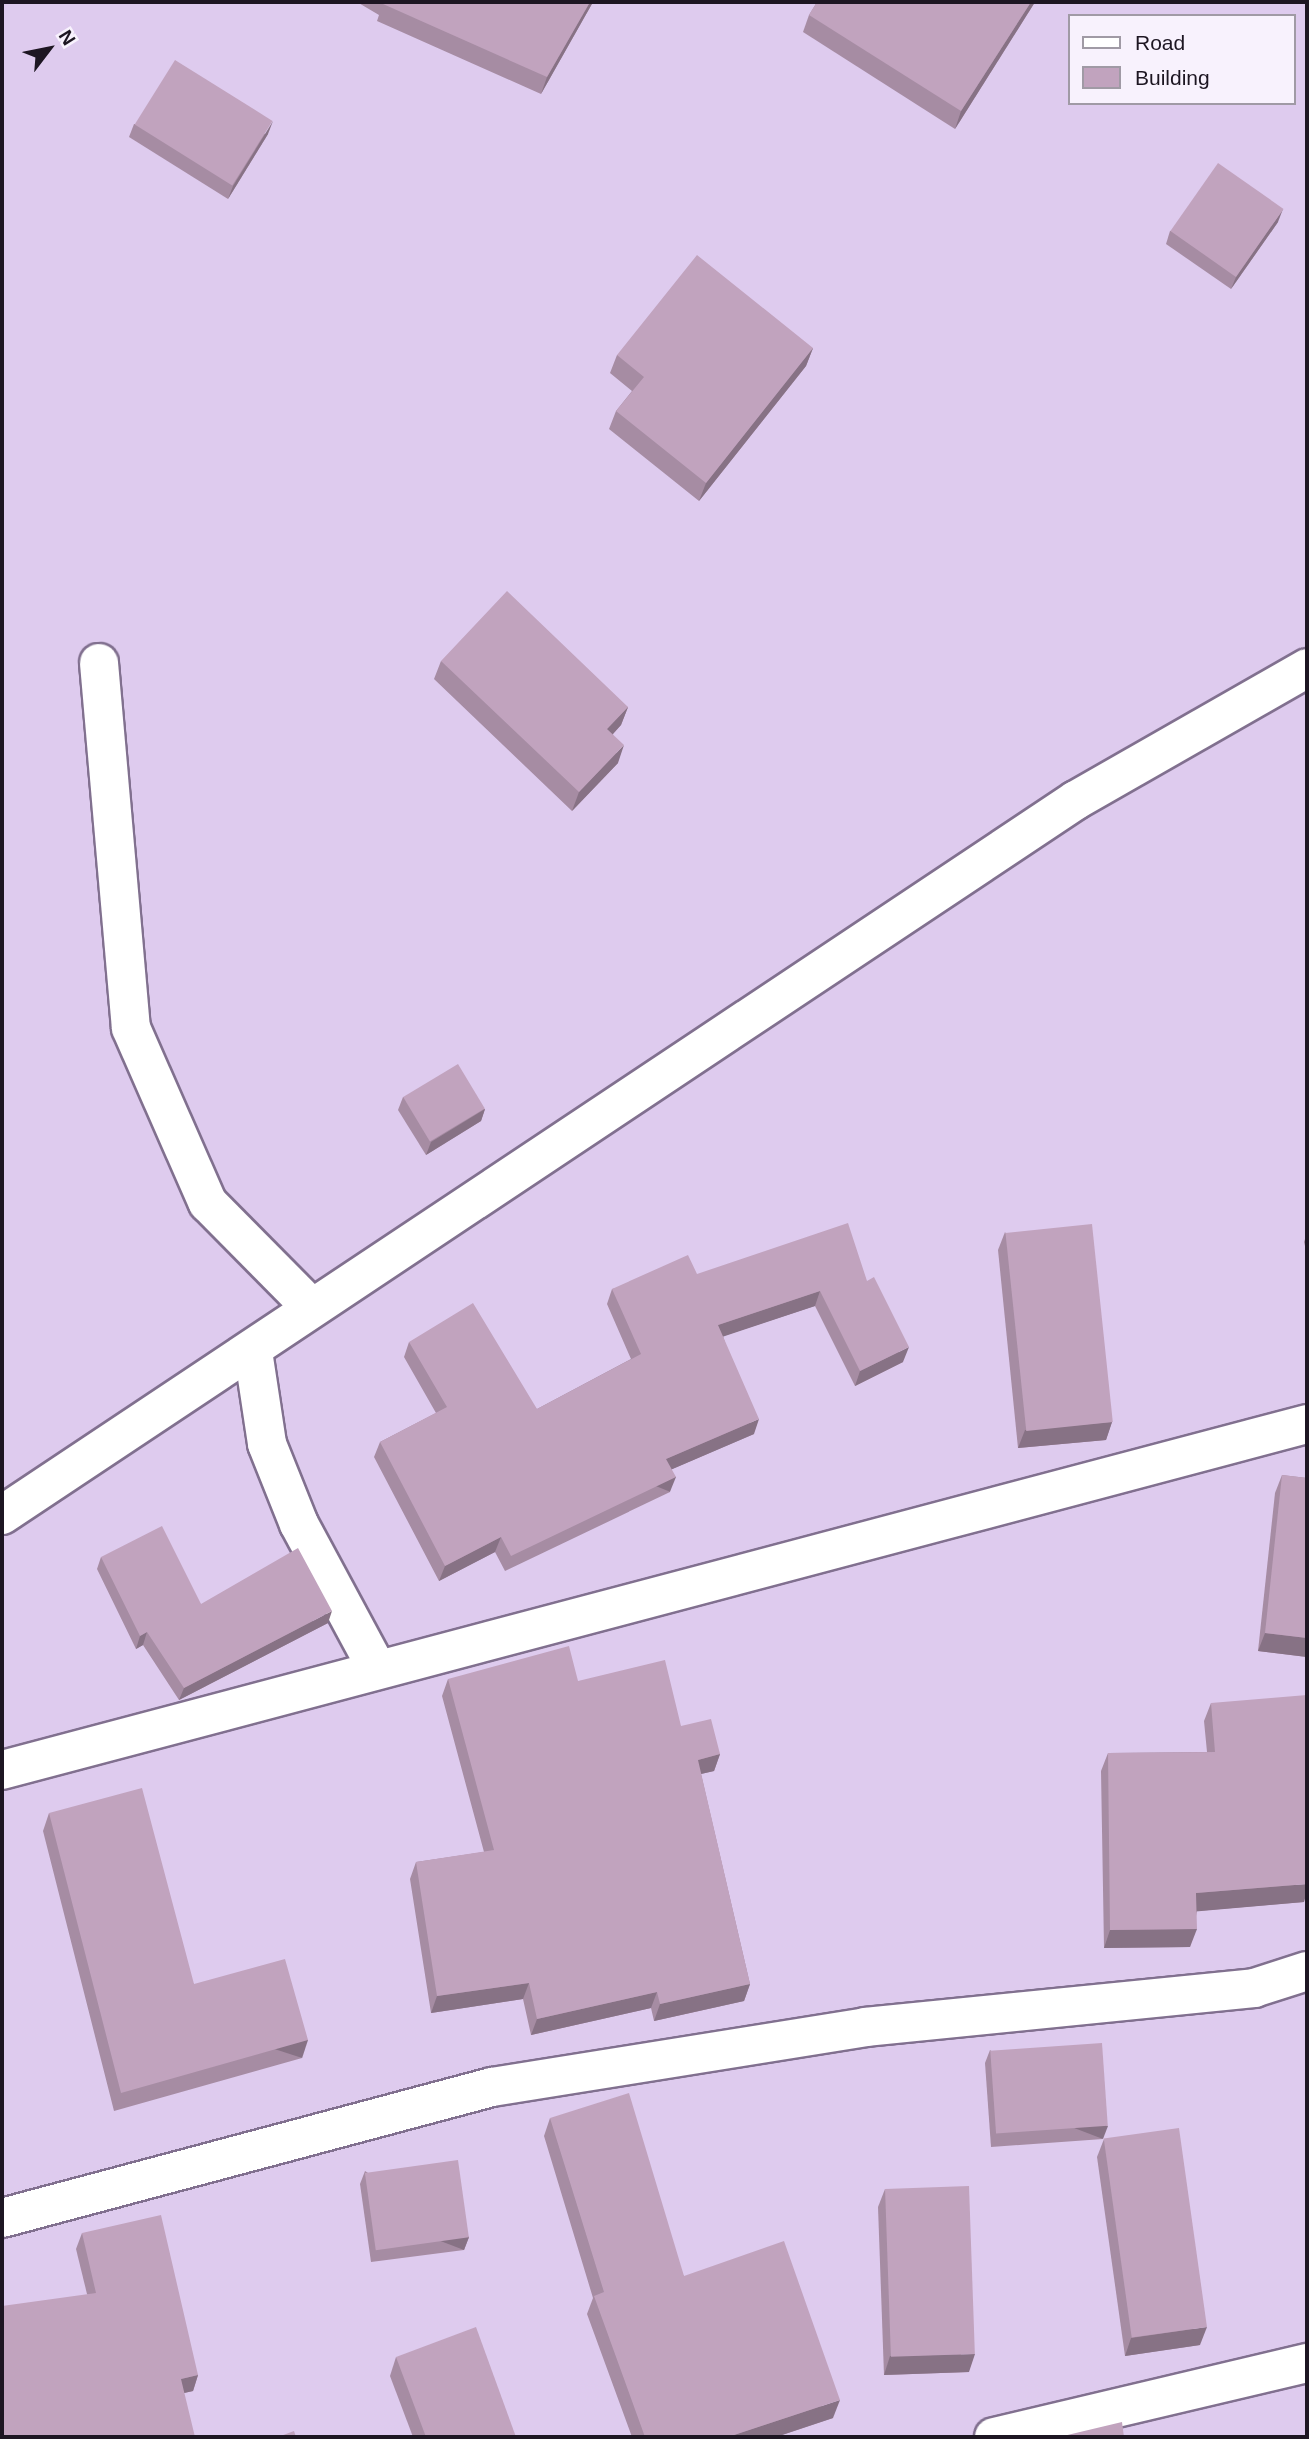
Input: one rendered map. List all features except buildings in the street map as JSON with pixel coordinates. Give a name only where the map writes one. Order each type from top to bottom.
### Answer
[{"type":"street","points":[[99,663],[131,1028],[208,1203],[310,1306]]},
{"type":"street","points":[[2,1515],[253,1351],[310,1306],[1076,800],[1307,668]]},
{"type":"street","points":[[253,1351],[267,1444],[299,1524],[377,1669]]},
{"type":"street","points":[[2,1770],[1307,1424]]},
{"type":"street","points":[[2,2218],[492,2087],[865,2027],[1254,1988],[1307,1971]]},
{"type":"street","points":[[994,2437],[1307,2362]]}]
